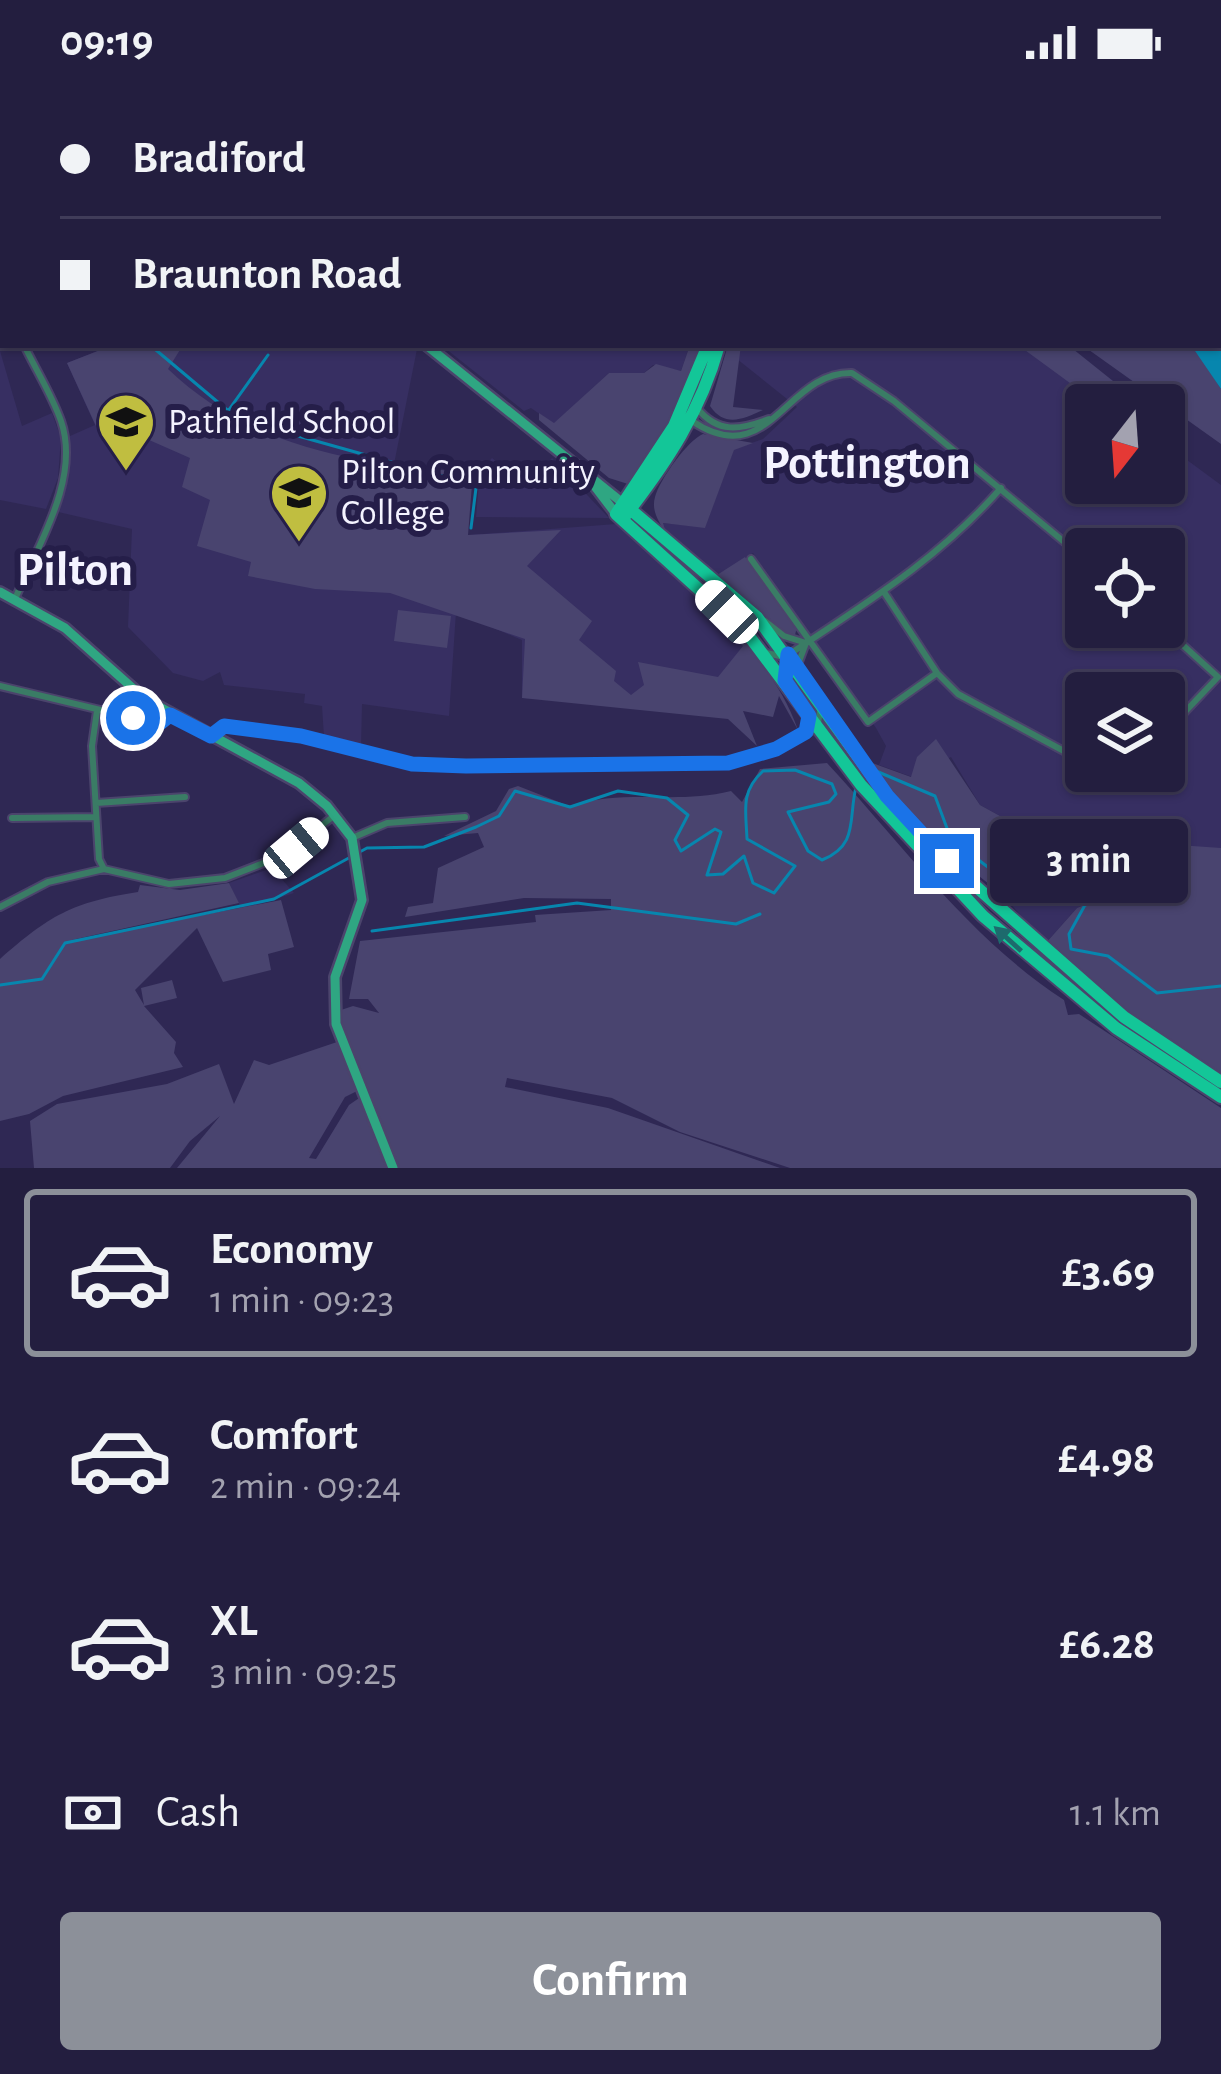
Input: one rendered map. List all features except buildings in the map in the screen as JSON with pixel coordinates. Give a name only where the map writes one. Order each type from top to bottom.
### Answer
[{"type":"main road","points":[[623,512],[638,483],[691,412],[707,348]]},
{"type":"main road","points":[[655,531],[646,508],[718,348]]},
{"type":"main road","points":[[623,512],[657,478]]},
{"type":"main road","points":[[623,512],[655,531],[757,617],[887,796],[947,861],[1124,1017],[1221,1082]]},
{"type":"main road","points":[[623,512],[764,652],[831,747],[939,873],[1036,964],[1116,1028],[1221,1097]]},
{"type":"street","points":[[15,599],[61,488],[66,458],[60,417],[26,348]]},
{"type":"street","points":[[430,348],[603,485],[623,512]]},
{"type":"street","points":[[691,412],[734,437],[750,434],[821,380],[852,373],[1065,542]]},
{"type":"street","points":[[691,412],[727,428],[770,419]]},
{"type":"street","points":[[586,474],[623,512]]},
{"type":"street","points":[[603,485],[638,483]]},
{"type":"street","points":[[764,652],[786,656],[884,592],[950,542],[1001,488]]},
{"type":"street","points":[[751,559],[868,722],[937,673]]},
{"type":"street","points":[[0,592],[65,628],[139,696],[289,776],[335,815],[355,847],[362,900],[334,982],[336,1024],[393,1168]]},
{"type":"street","points":[[884,592],[937,673],[974,705],[1065,752]]},
{"type":"street","points":[[757,617],[784,636],[809,641]]},
{"type":"street","points":[[211,736],[219,727],[234,727],[301,736],[412,764],[719,764],[776,749],[803,735],[821,718],[801,674],[809,641]]},
{"type":"street","points":[[1185,647],[1220,678],[1185,713]]},
{"type":"street","points":[[785,681],[786,656]]},
{"type":"street","points":[[0,686],[156,723],[170,715]]},
{"type":"street","points":[[97,711],[92,746],[104,869]]},
{"type":"street","points":[[803,735],[813,722]]},
{"type":"street","points":[[803,735],[831,747]]},
{"type":"street","points":[[96,803],[184,796]]},
{"type":"street","points":[[0,907],[48,882],[104,869],[169,884],[217,880],[284,855],[335,815]]},
{"type":"street","points":[[12,818],[96,817]]},
{"type":"street","points":[[355,847],[387,823],[465,818]]},
{"type":"shaded area","points":[[105,348],[416,348],[394,464],[418,472],[473,472],[465,553],[470,535],[616,524],[708,603],[746,644],[772,685],[609,703],[522,698],[522,640],[456,612],[449,716],[362,704],[361,748],[324,737],[322,706],[304,703],[305,694],[224,685],[220,672],[203,681],[173,673],[128,627],[132,529],[54,511],[69,466],[70,436],[95,425],[67,363]]},
{"type":"shaded area","points":[[105,348],[181,348],[168,369],[200,396],[272,435],[350,458],[473,472],[468,535],[561,530],[527,566],[592,621],[579,640],[616,671],[614,681],[631,695],[644,685],[638,662],[718,677],[743,646],[704,608],[708,603],[771,677],[798,730],[779,696],[773,717],[743,711],[757,746],[728,719],[522,698],[525,639],[390,593],[315,589],[248,576],[251,562],[197,546],[210,500],[182,487],[190,458],[106,421],[96,426],[67,363]]},
{"type":"shaded area","points":[[445,348],[689,348],[681,371],[653,365],[644,373],[609,373],[554,424],[531,408],[524,411]]},
{"type":"shaded area","points":[[689,348],[704,348],[687,395],[628,484],[609,478],[539,420],[539,413],[554,423],[609,373],[644,373],[656,364],[681,371]]},
{"type":"shaded area","points":[[727,348],[741,348],[733,407],[763,410],[735,420],[722,417],[710,406]]},
{"type":"shaded area","points":[[740,348],[1042,348],[1087,384],[1065,384],[1065,504],[1185,504],[1185,458],[1221,485],[1221,848],[1204,851],[1135,842],[1089,816],[1000,816],[980,805],[951,757],[912,777],[879,765],[886,746],[876,728],[753,553],[720,576],[666,533],[662,523],[705,527],[734,449],[763,439],[797,407],[737,359]]},
{"type":"shaded area","points":[[1022,348],[1072,348],[1117,384],[1071,384]]},
{"type":"shaded area","points":[[1086,348],[1195,348],[1221,389],[1221,444],[1185,418],[1185,384],[1137,384]]},
{"type":"shaded area","points":[[0,351],[22,426],[52,413],[61,438],[58,478],[46,509],[0,500]]},
{"type":"shaded area","points":[[703,434],[753,443],[734,450],[705,528],[663,523],[666,533],[655,512],[655,497],[675,461]]},
{"type":"shaded area","points":[[492,458],[527,487],[552,458],[609,518],[476,517],[480,471]]},
{"type":"shaded area","points":[[745,557],[797,627],[795,635],[784,634],[717,575]]},
{"type":"shaded area","points":[[398,610],[451,616],[447,648],[394,641]]},
{"type":"shaded area","points":[[936,739],[980,805],[1000,816],[1089,816],[1135,842],[1221,848],[1221,1073],[1134,1018],[1045,944],[1077,908],[1156,874],[1088,837],[1042,836],[1004,896],[935,841],[864,760],[911,777],[917,757]]},
{"type":"shaded area","points":[[827,763],[968,920],[1064,1000],[1068,1015],[1079,1014],[1221,1108],[1221,1168],[790,1168],[680,1132],[612,1098],[507,1078],[505,1087],[608,1108],[780,1168],[397,1168],[344,1039],[338,1011],[353,1006],[379,1013],[368,999],[349,999],[360,941],[536,922],[535,915],[611,910],[611,899],[524,898],[405,917],[408,907],[433,903],[438,868],[484,847],[478,833],[444,836],[496,811],[509,789],[518,786],[569,806],[611,798],[690,797],[731,791],[742,802],[760,769]]},
{"type":"shaded area","points":[[1064,831],[1107,842],[1157,875],[1077,908],[1045,944],[1004,896],[1042,837]]},
{"type":"shaded area","points":[[272,868],[294,893],[242,910],[229,883]]},
{"type":"shaded area","points":[[229,883],[239,903],[67,941],[281,900],[294,947],[268,954],[271,970],[223,982],[197,928],[135,990],[144,1005],[141,988],[172,980],[177,998],[144,1006],[176,1042],[174,1053],[183,1067],[63,1096],[29,1114],[0,1121],[0,959],[63,913],[138,892],[140,885],[180,890]]},
{"type":"shaded area","points":[[337,1042],[361,1089],[345,1097],[309,1158],[316,1159],[349,1105],[362,1096],[387,1168],[177,1168],[220,1116],[190,1141],[170,1168],[34,1168],[30,1121],[57,1104],[167,1084],[219,1064],[234,1104],[254,1060],[269,1065]]},
{"type":"water","points":[[1193,348],[1221,348],[1221,389]]},
{"type":"waterway","points":[[154,348],[251,430],[273,429],[441,476],[478,472],[471,528]]},
{"type":"waterway","points":[[228,411],[268,355]]},
{"type":"waterway","points":[[0,985],[42,979],[65,943],[274,899],[367,848],[424,847],[499,816],[515,791],[570,807],[618,791],[667,798],[688,815],[675,840],[681,851],[715,829],[721,832],[707,875],[723,874],[744,856],[753,883],[774,893],[795,866],[747,839],[746,802],[756,779],[763,771],[795,770],[832,784],[836,794],[829,802],[788,812],[808,851],[822,860],[847,839],[856,787]]},
{"type":"waterway","points":[[876,771],[935,796],[954,847],[964,849],[1005,880],[1022,868],[1042,832],[1076,831],[1123,846],[1162,878],[1147,890],[1085,905],[1069,934],[1071,949],[1108,956],[1157,993],[1221,986]]},
{"type":"waterway","points":[[372,931],[577,903],[736,924],[760,914]]},
{"type":"place","name":"Pathfield School","points":[[126,473]]},
{"type":"place","name":"Pilton Community College","points":[[299,544]]},
{"type":"district","name":"Pottington","points":[[867,464]]},
{"type":"district","name":"Pilton","points":[[75,571]]},
{"type":"route","points":[[133,718],[160,723],[170,715],[211,736],[224,726],[289,733],[412,764],[719,764],[776,749],[806,732],[809,716],[785,681],[784,657],[788,654],[887,796],[947,861]]}]
